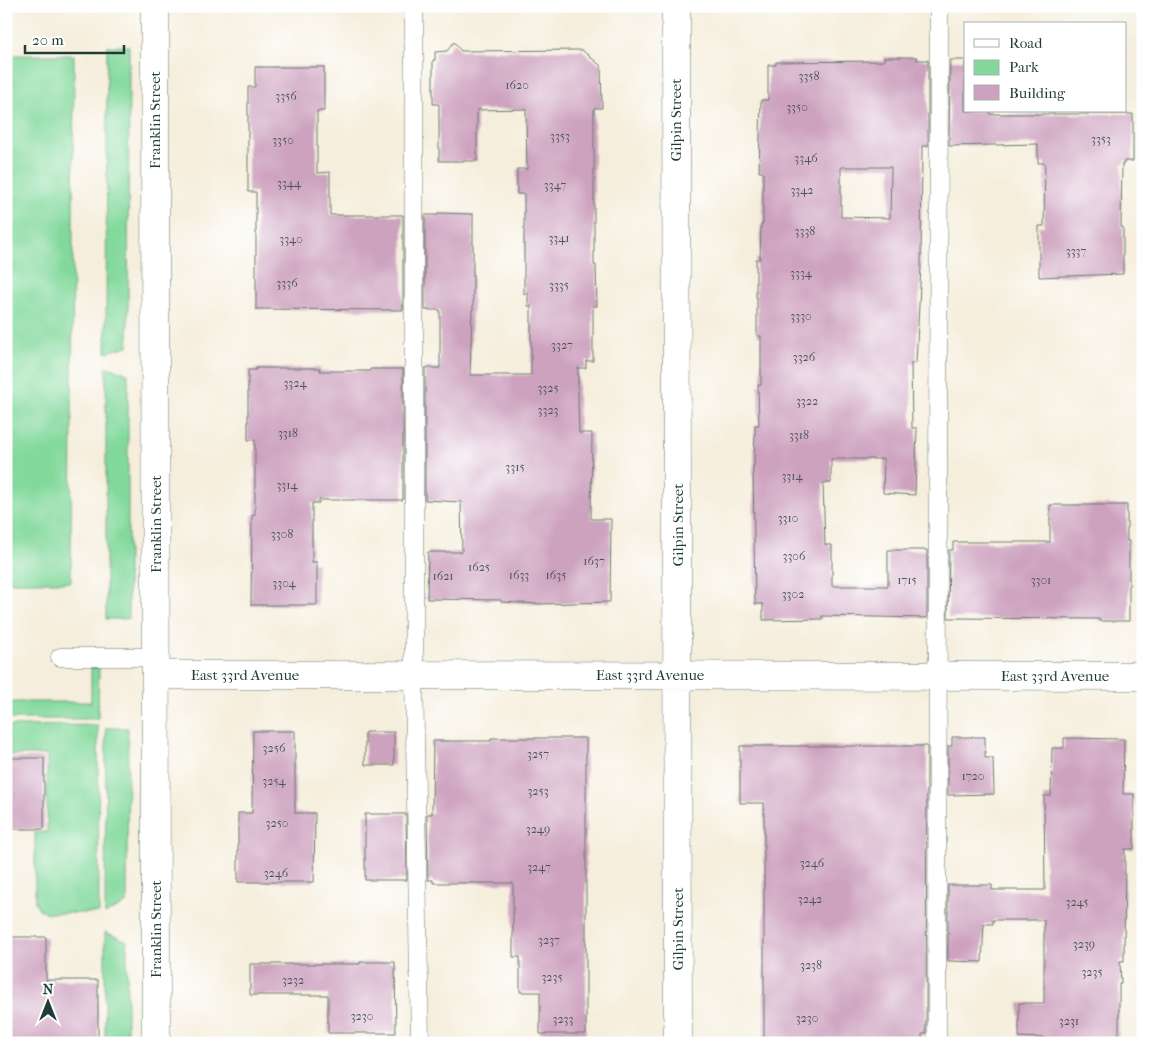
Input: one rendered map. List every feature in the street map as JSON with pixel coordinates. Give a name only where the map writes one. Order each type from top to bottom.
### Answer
[{"type":"street","name":"Franklin Street","points":[[155,6],[156,1043]]},
{"type":"street","name":"Gilpin Street","points":[[676,6],[678,1043]]},
{"type":"street","name":"East 33rd Avenue","points":[[156,666],[414,675],[1143,676]]},
{"type":"lane","points":[[414,6],[414,675],[420,1043]]},
{"type":"lane","points":[[937,1043],[939,6]]},
{"type":"lane","points":[[60,657],[156,666]]},
{"type":"green space","points":[[107,46],[129,46],[128,346],[106,353]]},
{"type":"green space","points":[[6,55],[74,55],[71,582],[6,582]]},
{"type":"green space","points":[[106,367],[128,373],[128,619],[106,619]]},
{"type":"green space","points":[[91,668],[99,668],[98,719],[6,719],[6,702],[91,702]]},
{"type":"green space","points":[[98,725],[99,913],[47,913],[39,909],[35,902],[35,832],[47,832],[47,755],[6,755],[6,726]]},
{"type":"green space","points":[[106,728],[128,728],[127,903],[105,914]]},
{"type":"green space","points":[[105,932],[127,941],[127,1043],[105,1043]]},
{"type":"building","points":[[454,42],[461,51],[582,50],[601,66],[602,108],[594,108],[594,265],[596,265],[597,306],[593,306],[593,361],[586,361],[586,368],[578,368],[578,401],[579,433],[592,433],[591,519],[611,519],[610,602],[539,604],[501,602],[501,600],[427,599],[428,552],[462,552],[461,502],[425,500],[425,368],[440,368],[440,310],[425,310],[425,215],[438,215],[438,213],[473,214],[473,310],[470,375],[531,375],[531,306],[528,306],[528,294],[524,294],[524,194],[517,194],[517,169],[527,169],[526,109],[477,110],[477,161],[439,161],[439,104],[433,104],[433,60],[435,60],[435,52],[447,51]]},
{"type":"building","points":[[884,57],[917,57],[917,60],[928,60],[928,146],[922,146],[921,266],[916,363],[911,363],[912,428],[917,428],[915,495],[883,493],[884,459],[831,459],[831,483],[823,483],[825,545],[832,545],[832,586],[888,586],[888,550],[927,550],[927,618],[822,616],[822,619],[763,620],[763,604],[755,604],[753,466],[755,425],[759,425],[758,385],[761,385],[761,336],[757,336],[756,259],[760,259],[761,224],[763,224],[763,172],[759,172],[761,100],[768,100],[768,65],[776,65],[776,62],[884,61]],"holes":[[[841,167],[891,167],[890,218],[841,217]]]},
{"type":"building","points":[[950,60],[964,60],[964,112],[990,112],[990,114],[1133,114],[1133,161],[1124,161],[1124,164],[1122,164],[1121,227],[1123,227],[1123,274],[1039,277],[1039,226],[1044,226],[1045,163],[1038,163],[1038,144],[949,146]]},
{"type":"building","points":[[255,67],[324,67],[324,111],[317,111],[317,170],[318,173],[330,172],[330,215],[403,215],[403,310],[256,309],[256,192],[248,192],[248,87],[255,87]]},
{"type":"building","points":[[256,368],[320,368],[320,371],[403,369],[403,500],[319,500],[319,503],[312,503],[312,562],[317,562],[317,605],[251,605],[252,515],[255,515],[255,440],[248,440],[248,370],[256,370]]},
{"type":"building","points":[[1050,505],[1127,505],[1129,621],[1099,621],[1099,619],[948,618],[949,550],[953,550],[953,542],[1050,542]]},
{"type":"building","points":[[253,731],[295,731],[295,813],[315,813],[314,882],[238,882],[238,813],[252,813]]},
{"type":"building","points":[[365,732],[394,732],[394,765],[365,765]]},
{"type":"building","points":[[952,737],[985,737],[985,758],[993,758],[994,794],[948,795],[948,746],[952,746]]},
{"type":"building","points":[[491,738],[586,738],[586,1034],[540,1034],[540,992],[520,992],[520,957],[513,957],[513,883],[433,883],[433,880],[428,880],[427,814],[432,814],[433,741],[491,741]]},
{"type":"building","points":[[1064,738],[1124,739],[1123,794],[1134,794],[1134,849],[1125,849],[1124,961],[1120,961],[1119,1036],[1102,1038],[1102,1043],[1045,1043],[1045,1038],[1019,1037],[1019,1003],[1044,1003],[1044,920],[993,920],[993,924],[984,924],[982,962],[948,961],[948,885],[992,885],[992,890],[1045,890],[1044,796],[1051,796],[1052,748],[1064,748]]},
{"type":"building","points":[[740,746],[927,746],[926,1034],[922,1034],[922,1043],[764,1043],[764,803],[740,803]]},
{"type":"building","points":[[6,758],[44,758],[44,829],[6,829]]},
{"type":"building","points":[[365,814],[406,814],[407,880],[365,880]]},
{"type":"building","points":[[6,937],[46,937],[46,980],[98,980],[98,1043],[6,1043]]},
{"type":"building","points":[[360,962],[395,962],[396,1033],[328,1033],[328,995],[250,995],[250,964],[360,964]]}]
